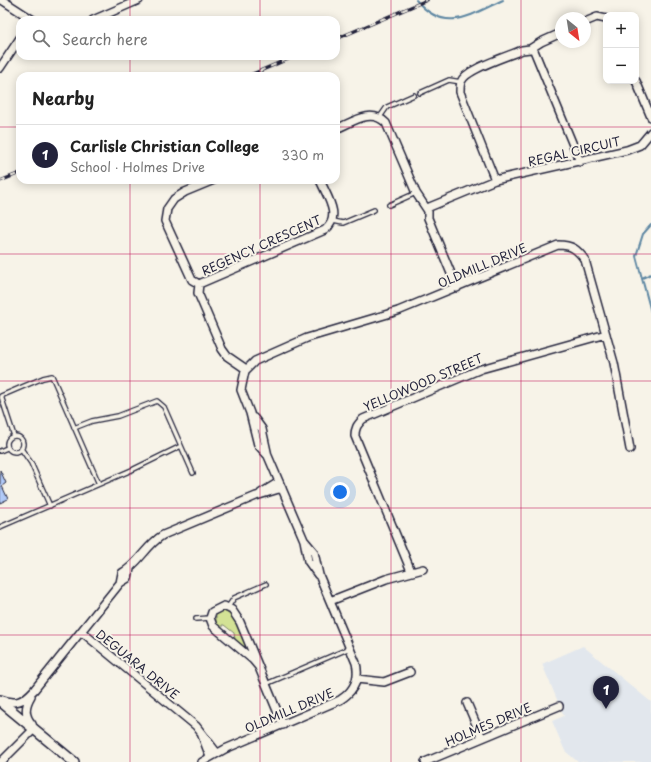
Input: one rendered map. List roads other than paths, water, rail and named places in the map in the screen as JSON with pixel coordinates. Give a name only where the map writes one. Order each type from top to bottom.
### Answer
[{"type":"main road","points":[[0,700],[74,762]]},
{"type":"street","points":[[2,0],[27,16]]},
{"type":"street","points":[[102,16],[139,0]]},
{"type":"street","points":[[591,20],[597,17],[603,18]]},
{"type":"street","points":[[495,180],[460,92],[461,82],[467,74],[522,50],[533,48],[541,42],[555,36]]},
{"type":"street","points":[[0,68],[16,44]]},
{"type":"street","points":[[533,48],[580,162]]},
{"type":"street","points":[[637,84],[651,117]]},
{"type":"street","points":[[340,127],[371,115],[380,117],[386,123],[420,201],[427,208],[428,218],[457,288]]},
{"type":"street","name":"REGAL CIRCUIT","points":[[427,208],[495,180],[580,162],[627,150],[640,145],[651,132]]},
{"type":"street","points":[[204,184],[184,192],[174,199],[167,209],[165,220],[192,280],[199,284],[198,293],[222,349],[227,356],[246,369],[242,380],[241,390],[250,413],[258,445],[268,456],[304,540],[308,562],[319,575],[331,602],[356,665],[357,679],[384,682],[410,672]]},
{"type":"street","name":"REGENCY CRESCENT","points":[[199,284],[325,230],[332,224],[334,216],[322,184]]},
{"type":"street","name":"OLDMILL DRIVE","points":[[246,369],[259,358],[307,338],[398,311],[457,288],[558,245],[569,245],[578,250],[585,260],[614,363],[630,449]]},
{"type":"street","name":"YELLOWOOD STREET","points":[[411,571],[355,436],[357,424],[362,419],[481,369],[606,334]]},
{"type":"street","points":[[82,632],[120,583],[128,578],[130,569],[150,544],[163,535],[280,485]]},
{"type":"street","points":[[331,602],[411,571],[423,569]]},
{"type":"street","points":[[258,666],[213,626],[210,618],[211,614],[215,610],[224,606],[228,607],[240,622],[283,725]]},
{"type":"street","name":"DEGUARA DRIVE","points":[[0,700],[11,703],[19,702],[34,690],[82,632],[200,731],[209,758]]},
{"type":"street","name":"OLDMILL DRIVE","points":[[209,758],[340,700],[352,690],[357,679]]},
{"type":"street","name":"DEGUARA DRIVE","points":[[34,690],[27,704],[26,713],[30,722],[44,737]]},
{"type":"street","points":[[467,703],[482,738]]},
{"type":"street","name":"HOLMES DRIVE","points":[[425,762],[559,706]]},
{"type":"street","points":[[2,759],[34,729]]},
{"type":"lane","points":[[420,93],[448,80],[461,82]]},
{"type":"lane","points":[[380,117],[387,107],[414,95]]},
{"type":"lane","points":[[389,205],[416,192]]},
{"type":"lane","points":[[333,221],[344,223],[374,210]]},
{"type":"lane","points":[[14,436],[0,396],[43,378],[52,376],[99,484]]},
{"type":"lane","points":[[74,428],[92,421],[118,416],[157,401],[164,407],[194,473]]},
{"type":"lane","points":[[7,448],[8,441],[14,436],[20,437],[23,441],[22,450],[31,463],[50,506]]},
{"type":"lane","points":[[0,527],[50,506],[181,446]]},
{"type":"lane","points":[[7,448],[14,453],[22,450]]},
{"type":"lane","points":[[0,451],[7,448]]},
{"type":"lane","points":[[228,607],[234,598],[266,584]]},
{"type":"lane","points":[[196,619],[210,618]]},
{"type":"lane","points":[[266,684],[350,648]]},
{"type":"waterway","points":[[416,0],[437,17],[447,19],[458,19],[468,16],[503,0]]},
{"type":"waterway","points":[[651,225],[643,234],[636,256],[651,312]]},
{"type":"waterway","points":[[642,278],[651,274]]},
{"type":"railway","points":[[340,37],[427,0]]},
{"type":"railway","points":[[257,72],[286,60]]},
{"type":"railway","points":[[0,181],[16,175]]},
{"type":"place","name":"Carlisle Christian College","points":[[606,709]]}]
